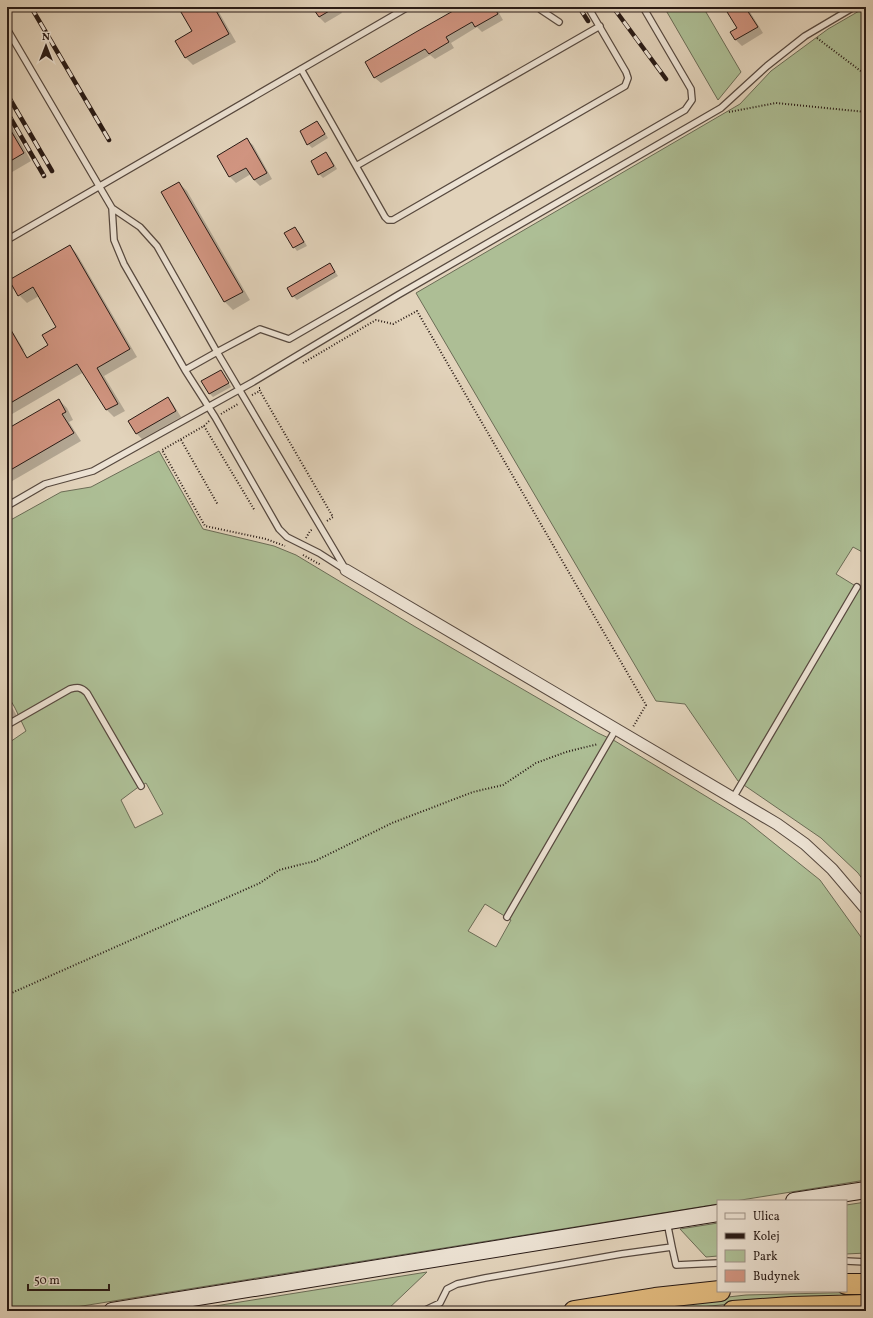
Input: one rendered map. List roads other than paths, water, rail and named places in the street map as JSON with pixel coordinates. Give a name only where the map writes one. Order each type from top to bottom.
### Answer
[{"type":"highway","points":[[847,1284],[866,1284]]},
{"type":"highway","points":[[574,1311],[655,1298],[717,1291]]},
{"type":"highway","points":[[733,1311],[791,1307],[866,1305]]},
{"type":"street","points":[[346,570],[777,824],[805,844],[832,869],[866,909]]},
{"type":"street","points":[[801,1200],[866,1190]]},
{"type":"street","points":[[112,1311],[717,1213]]},
{"type":"lane","points":[[7,240],[408,7]]},
{"type":"lane","points":[[540,7],[541,10],[559,22]]},
{"type":"lane","points":[[301,69],[385,217],[388,220],[393,220],[625,86],[628,78],[626,72],[588,7]]},
{"type":"lane","points":[[185,370],[260,329],[289,339],[685,110],[692,100],[691,89],[643,7]]},
{"type":"lane","points":[[7,506],[45,484],[93,471],[240,389],[398,295],[708,116],[721,108],[766,66],[810,33],[854,7]]},
{"type":"lane","points":[[356,166],[600,26]]},
{"type":"lane","points":[[7,30],[112,208],[140,227],[157,246],[346,570]]},
{"type":"lane","points":[[112,208],[114,240],[124,264],[185,370],[215,417],[279,529],[287,537],[319,553],[346,570]]},
{"type":"lane","points":[[733,798],[857,587]]},
{"type":"lane","points":[[7,725],[70,689],[77,687],[82,688],[87,693],[141,786]]},
{"type":"lane","points":[[507,917],[607,745],[614,728]]},
{"type":"lane","points":[[667,1221],[676,1265],[717,1263]]},
{"type":"lane","points":[[423,1311],[440,1303],[447,1289],[457,1284],[620,1254],[672,1247]]},
{"type":"lane","points":[[847,1261],[866,1262]]},
{"type":"railway","points":[[31,7],[109,140]]},
{"type":"railway","points":[[579,7],[588,21]]},
{"type":"railway","points":[[613,7],[666,79]]},
{"type":"railway","points":[[7,94],[52,171]]},
{"type":"railway","points":[[7,112],[44,176]]}]
